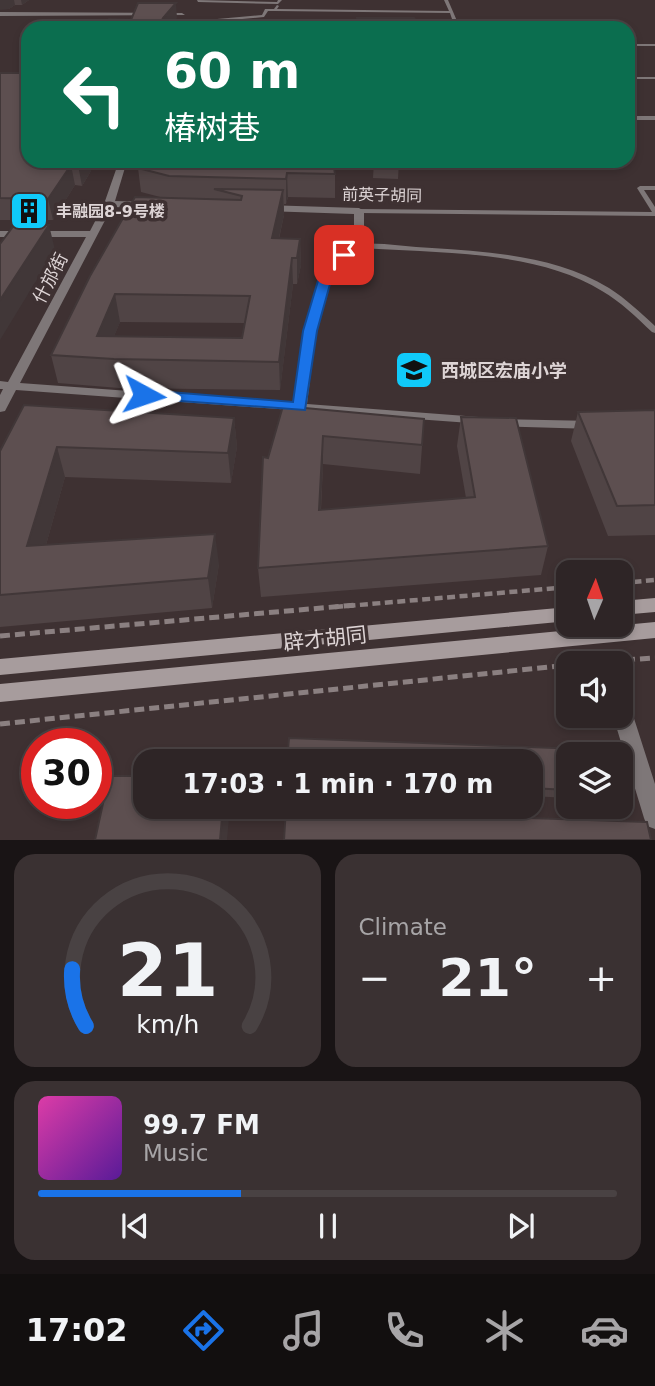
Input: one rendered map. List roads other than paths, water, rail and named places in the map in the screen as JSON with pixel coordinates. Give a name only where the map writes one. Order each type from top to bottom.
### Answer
[{"type":"main road","points":[[634,607],[655,605]]},
{"type":"main road","name":"辟才胡同","points":[[0,667],[556,615]]},
{"type":"main road","name":"辟才胡同","points":[[0,693],[655,629]]},
{"type":"street","points":[[0,14],[182,15]]},
{"type":"street","name":"什邡街","points":[[0,408],[7,385],[109,204],[120,168]]},
{"type":"street","points":[[109,204],[164,206]]},
{"type":"street","name":"前英子胡同","points":[[248,208],[359,211]]},
{"type":"street","points":[[300,407],[310,331],[330,264],[359,246],[359,211]]},
{"type":"street","points":[[0,234],[93,234]]},
{"type":"street","points":[[7,385],[517,424],[614,425]]},
{"type":"street","points":[[627,728],[655,818]]},
{"type":"lane","points":[[395,21],[454,20],[446,0]]},
{"type":"lane","points":[[198,1],[279,1],[275,10]]},
{"type":"lane","points":[[218,21],[264,16],[266,10],[450,12]]},
{"type":"lane","points":[[635,45],[655,45]]},
{"type":"lane","points":[[635,78],[655,78]]},
{"type":"lane","points":[[635,118],[655,118]]},
{"type":"lane","name":"前英子胡同","points":[[655,188],[640,188],[655,213]]},
{"type":"lane","name":"前英子胡同","points":[[359,211],[655,213]]},
{"type":"lane","points":[[359,246],[485,257],[559,268],[612,293],[655,330]]},
{"type":"place","name":"丰融园8-9号楼","points":[[29,211]]},
{"type":"place","name":"西城区宏庙小学","points":[[414,370]]}]
